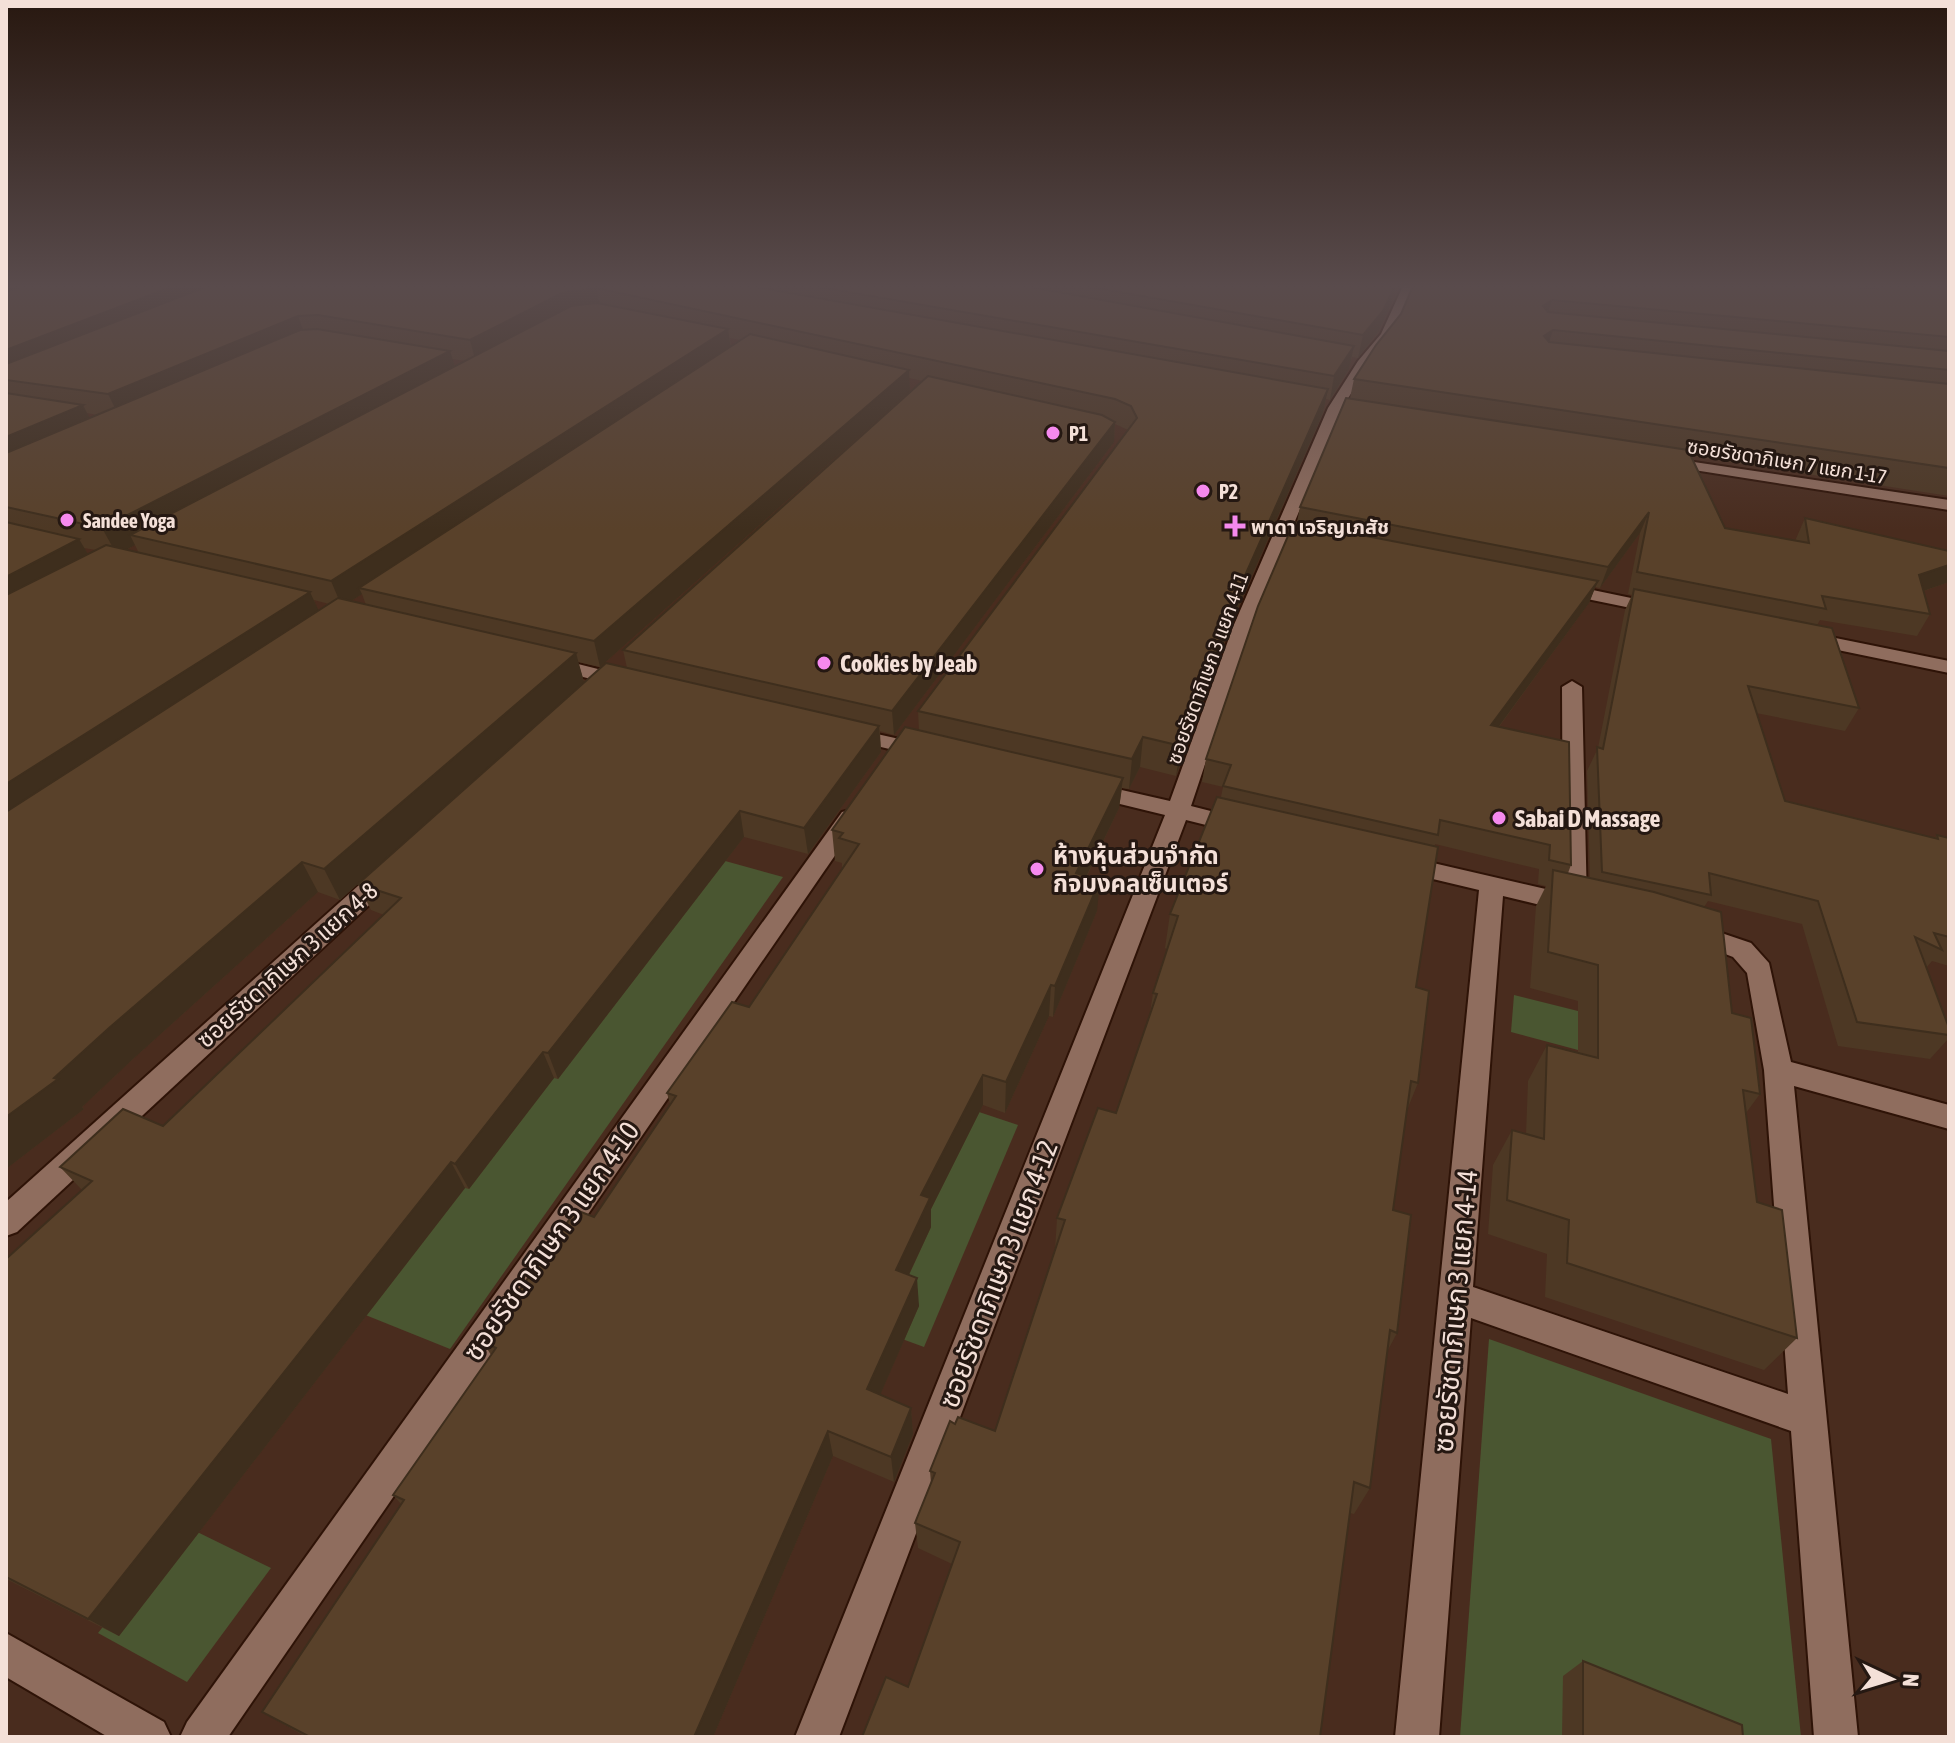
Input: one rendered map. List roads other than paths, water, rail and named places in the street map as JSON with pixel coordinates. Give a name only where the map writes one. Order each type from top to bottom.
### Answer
[{"type":"street","name":"ซอยรัชดาภิเษก 3 แยก 4-11","points":[[1178,810],[1242,627],[1292,534],[1335,408],[1353,367]]},
{"type":"street","name":"ซอยรัชดาภิเษก 7 แยก 1-17","points":[[1656,460],[1949,505]]},
{"type":"street","points":[[1547,586],[1671,611]]},
{"type":"street","points":[[1794,636],[1949,667]]},
{"type":"street","points":[[523,657],[610,671],[648,686]]},
{"type":"street","points":[[582,697],[610,671]]},
{"type":"street","points":[[1385,860],[1585,906],[1572,687]]},
{"type":"street","points":[[823,728],[890,761],[946,757]]},
{"type":"street","name":"ซอยรัชดาภิเษก 3 แยก 4-10","points":[[202,1737],[890,761]]},
{"type":"street","points":[[1070,785],[1264,831]]},
{"type":"street","name":"ซอยรัชดาภิเษก 3 แยก 4-12","points":[[817,1737],[1178,810]]},
{"type":"street","name":"ซอยรัชดาภิเษก 3 แยก 4-8","points":[[6,1222],[403,860]]},
{"type":"street","name":"ซอยรัชดาภิเษก 3 แยก 4-14","points":[[1417,1737],[1492,885]]},
{"type":"street","points":[[1668,927],[1727,943],[1754,961],[1760,970],[1778,1070],[1836,1737]]},
{"type":"street","points":[[1778,1070],[1949,1117]]},
{"type":"street","points":[[1457,1297],[1809,1419]]},
{"type":"street","points":[[6,1654],[149,1737]]},
{"type":"place","name":"P1","points":[[1053,433]]},
{"type":"place","name":"P2","points":[[1203,491]]},
{"type":"place","name":"Sandee Yoga","points":[[67,520]]},
{"type":"place","name":"พาดา เจริญเภสัช","points":[[1235,526]]},
{"type":"place","name":"Cookies by Jeab","points":[[824,663]]},
{"type":"place","name":"Sabai D Massage","points":[[1499,818]]},
{"type":"place","name":"ห้างหุ้นส่วนจำกัด กิจมงคลเซ็นเตอร์","points":[[1037,869]]}]
